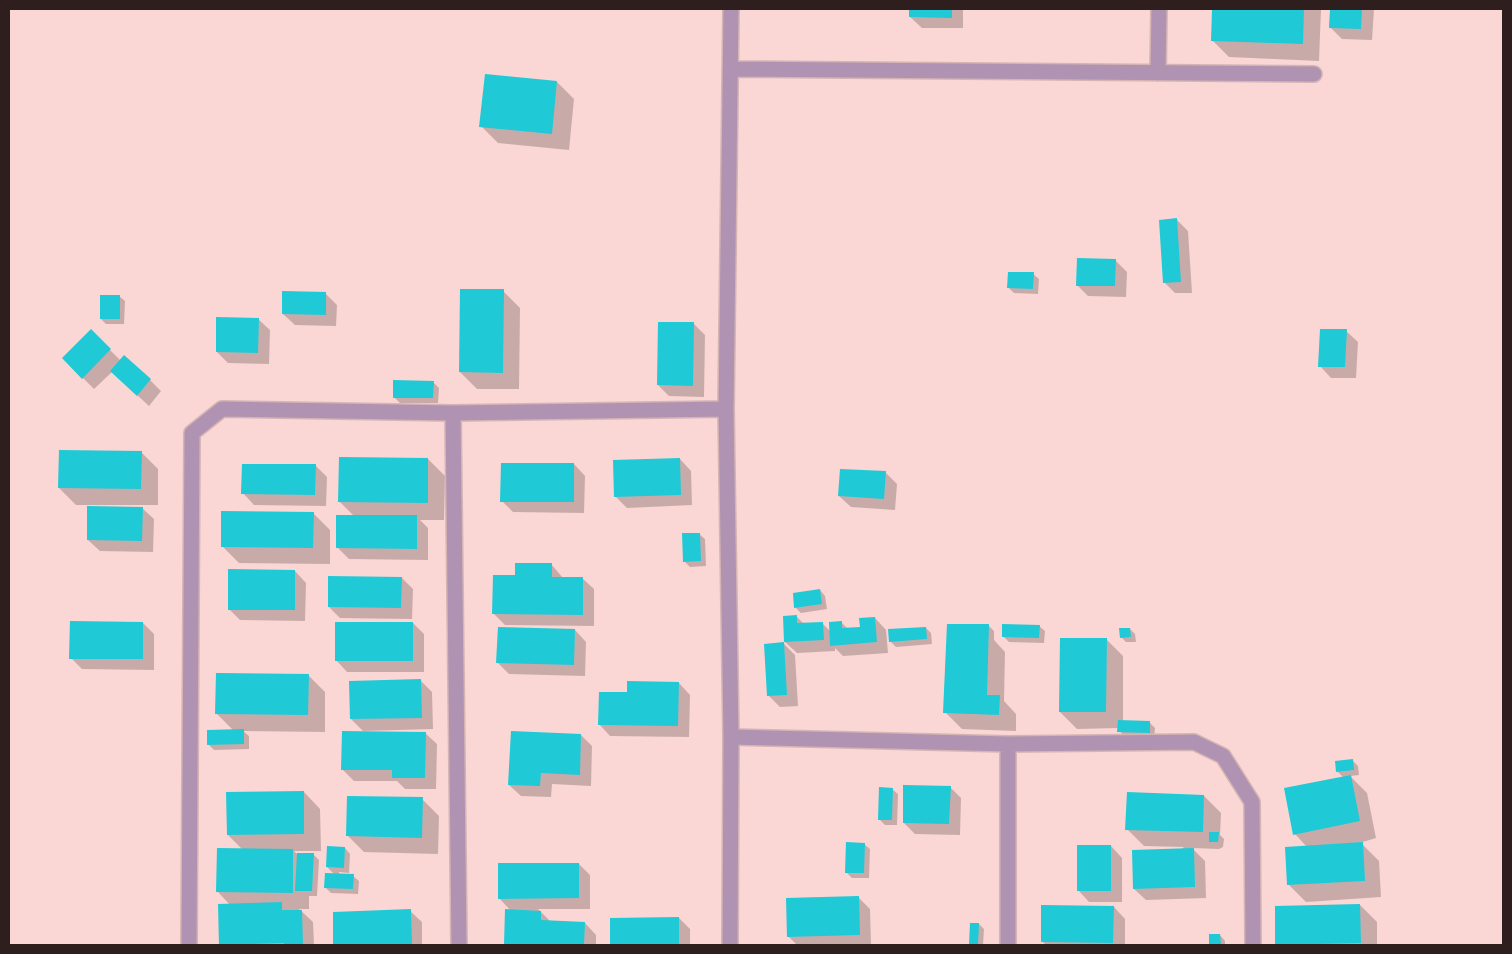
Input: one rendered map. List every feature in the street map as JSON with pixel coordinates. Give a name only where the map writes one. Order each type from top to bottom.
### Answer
[{"type":"street","points":[[730,945],[732,737],[726,409],[731,9]]},
{"type":"street","points":[[1158,73],[1159,9]]},
{"type":"street","points":[[731,69],[1314,74]]},
{"type":"street","points":[[189,945],[192,433],[222,409],[453,412],[726,409]]},
{"type":"street","points":[[453,412],[459,945]]},
{"type":"street","points":[[732,737],[1008,744],[1194,742],[1224,756],[1252,802],[1253,945]]},
{"type":"street","points":[[1008,744],[1008,945]]},
{"type":"building","points":[[909,9],[952,9],[952,18],[909,17]]},
{"type":"building","points":[[1212,9],[1304,9],[1303,44],[1211,41]]},
{"type":"building","points":[[1330,9],[1362,9],[1361,29],[1329,28]]},
{"type":"building","points":[[485,74],[557,81],[552,134],[479,127]]},
{"type":"building","points":[[1177,218],[1181,282],[1163,283],[1159,220]]},
{"type":"building","points":[[1077,258],[1116,259],[1115,286],[1076,286]]},
{"type":"building","points":[[1008,272],[1034,272],[1033,289],[1007,288]]},
{"type":"building","points":[[460,289],[504,289],[503,373],[459,372]]},
{"type":"building","points":[[282,291],[326,292],[326,315],[282,314]]},
{"type":"building","points":[[100,295],[120,295],[120,319],[100,319]]},
{"type":"building","points":[[216,317],[259,318],[258,353],[216,352]]},
{"type":"building","points":[[658,322],[694,322],[693,386],[657,385]]},
{"type":"building","points":[[91,329],[111,349],[82,379],[62,358]]},
{"type":"building","points":[[1320,329],[1347,329],[1345,367],[1318,367]]},
{"type":"building","points":[[124,355],[151,379],[137,396],[110,371]]},
{"type":"building","points":[[393,380],[434,381],[433,398],[393,398]]},
{"type":"building","points":[[59,450],[142,451],[141,489],[58,488]]},
{"type":"building","points":[[339,457],[428,458],[428,503],[338,502]]},
{"type":"building","points":[[680,458],[681,495],[614,497],[613,460]]},
{"type":"building","points":[[501,463],[574,463],[574,502],[500,502]]},
{"type":"building","points":[[242,464],[316,464],[315,495],[241,494]]},
{"type":"building","points":[[840,469],[886,471],[884,499],[838,496]]},
{"type":"building","points":[[87,506],[143,507],[142,541],[87,540]]},
{"type":"building","points":[[221,511],[314,512],[313,548],[221,547]]},
{"type":"building","points":[[336,515],[417,515],[417,549],[336,548]]},
{"type":"building","points":[[682,533],[700,533],[701,561],[683,562]]},
{"type":"building","points":[[515,563],[552,563],[552,577],[583,577],[583,615],[492,614],[493,575],[515,575]]},
{"type":"building","points":[[228,569],[295,570],[295,610],[228,610]]},
{"type":"building","points":[[328,576],[402,577],[401,608],[328,607]]},
{"type":"building","points":[[820,589],[822,604],[794,608],[793,593]]},
{"type":"building","points":[[797,615],[797,623],[823,622],[824,640],[784,642],[783,616]]},
{"type":"building","points":[[875,617],[877,642],[830,646],[829,622],[842,621],[842,628],[860,627],[859,618]]},
{"type":"building","points":[[70,621],[143,622],[143,659],[69,659]]},
{"type":"building","points":[[335,622],[413,622],[413,661],[335,661]]},
{"type":"building","points":[[947,624],[989,624],[987,695],[1000,695],[999,715],[943,713]]},
{"type":"building","points":[[1002,624],[1040,625],[1039,638],[1002,637]]},
{"type":"building","points":[[498,627],[575,629],[574,665],[496,663]]},
{"type":"building","points":[[926,627],[927,639],[889,642],[888,629]]},
{"type":"building","points":[[1119,628],[1130,628],[1131,637],[1120,638]]},
{"type":"building","points":[[1060,638],[1107,638],[1106,712],[1059,712]]},
{"type":"building","points":[[784,642],[787,695],[767,696],[764,644]]},
{"type":"building","points":[[216,673],[309,674],[308,715],[215,714]]},
{"type":"building","points":[[421,679],[422,718],[350,719],[349,681]]},
{"type":"building","points":[[627,681],[679,682],[678,726],[598,725],[599,692],[627,692]]},
{"type":"building","points":[[1118,720],[1150,721],[1150,733],[1117,732]]},
{"type":"building","points":[[244,729],[244,744],[207,745],[207,730]]},
{"type":"building","points":[[342,731],[426,732],[425,778],[392,778],[392,770],[341,770]]},
{"type":"building","points":[[511,731],[581,734],[580,775],[541,773],[540,786],[508,785]]},
{"type":"building","points":[[1353,759],[1354,770],[1336,772],[1335,761]]},
{"type":"building","points":[[1351,775],[1360,821],[1293,835],[1284,788]]},
{"type":"building","points":[[903,785],[951,786],[949,824],[903,823]]},
{"type":"building","points":[[879,787],[893,788],[892,820],[878,820]]},
{"type":"building","points":[[304,791],[304,834],[227,835],[226,792]]},
{"type":"building","points":[[1127,792],[1204,795],[1203,832],[1125,830]]},
{"type":"building","points":[[347,796],[423,797],[422,838],[346,836]]},
{"type":"building","points":[[1209,832],[1219,832],[1218,842],[1209,842]]},
{"type":"building","points":[[846,842],[865,843],[864,873],[845,873]]},
{"type":"building","points":[[1363,842],[1365,881],[1287,885],[1285,847]]},
{"type":"building","points":[[1077,845],[1111,845],[1111,891],[1077,891]]},
{"type":"building","points":[[327,846],[345,847],[344,868],[326,867]]},
{"type":"building","points":[[217,848],[293,849],[293,893],[216,892]]},
{"type":"building","points":[[1194,848],[1195,887],[1133,889],[1132,850]]},
{"type":"building","points":[[297,853],[314,853],[312,891],[295,891]]},
{"type":"building","points":[[498,863],[579,863],[579,898],[498,899]]},
{"type":"building","points":[[325,873],[354,874],[353,889],[324,888]]},
{"type":"building","points":[[859,896],[860,935],[787,937],[786,898]]},
{"type":"building","points":[[282,902],[282,910],[302,910],[303,945],[284,945],[284,943],[219,945],[218,904]]},
{"type":"building","points":[[1360,904],[1361,943],[1275,945],[1275,906]]},
{"type":"building","points":[[1041,905],[1114,906],[1113,943],[1041,942]]},
{"type":"building","points":[[411,909],[412,945],[333,945],[333,912]]},
{"type":"building","points":[[505,909],[541,911],[541,920],[585,922],[584,945],[504,945]]},
{"type":"building","points":[[679,917],[679,945],[610,945],[610,918]]},
{"type":"building","points":[[970,923],[979,923],[978,945],[969,945]]},
{"type":"building","points":[[1209,934],[1220,934],[1221,945],[1209,945]]}]
